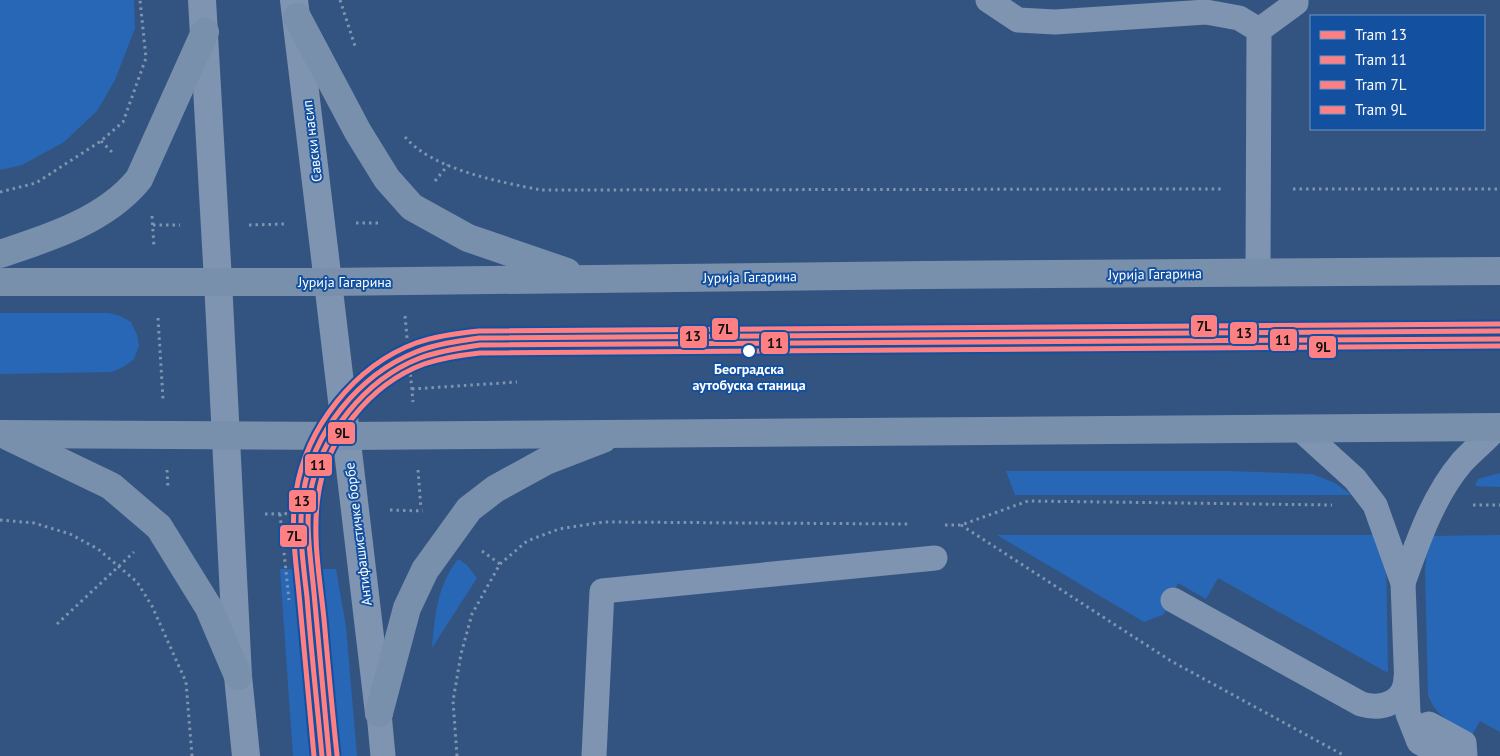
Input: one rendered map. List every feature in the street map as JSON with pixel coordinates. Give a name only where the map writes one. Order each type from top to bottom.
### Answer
[{"type":"main road","points":[[296,9],[362,140],[387,179],[412,207],[468,238],[587,278]]},
{"type":"main road","points":[[0,254],[74,226],[111,206],[127,194],[139,179],[205,32]]},
{"type":"main road","name":"Јурија Гагарина","points":[[0,282],[328,282],[587,278],[1500,271]]},
{"type":"main road","points":[[2,434],[346,436],[621,432],[1499,427]]},
{"type":"main road","points":[[379,713],[407,608],[425,570],[469,509],[495,490],[546,461],[621,432]]},
{"type":"main road","points":[[2,434],[111,486],[159,527],[208,608],[238,676]]},
{"type":"street","points":[[202,0],[238,676],[246,756]]},
{"type":"street","name":"Савски насип","points":[[296,9],[328,282]]},
{"type":"street","name":"Антифашистичке борбе","points":[[328,282],[379,713]]},
{"type":"lane","points":[[988,0],[1018,20],[1037,22],[1204,6],[1239,18],[1259,30]]},
{"type":"lane","points":[[1259,30],[1296,3],[1296,0]]},
{"type":"lane","points":[[1258,273],[1259,30]]},
{"type":"lane","points":[[1403,583],[1420,536],[1434,505],[1462,463],[1499,427]]},
{"type":"lane","points":[[1300,429],[1356,479],[1374,505],[1403,583],[1408,714],[1416,729],[1419,742],[1444,756]]},
{"type":"lane","points":[[594,756],[602,591],[935,558]]},
{"type":"lane","points":[[1173,600],[1361,704],[1374,708],[1388,706],[1400,698],[1406,686],[1406,672]]},
{"type":"lane","name":"Антифашистичке борбе","points":[[379,713],[383,756]]},
{"type":"lane","points":[[1416,729],[1429,724],[1464,743],[1465,756]]},
{"type":"path","points":[[0,192],[36,183],[101,141],[123,122],[146,58],[140,0]]},
{"type":"path","points":[[340,0],[357,53]]},
{"type":"path","points":[[401,132],[413,146],[448,165],[509,184],[541,190],[1500,189]]},
{"type":"path","points":[[168,498],[153,225],[388,223]]},
{"type":"path","points":[[230,515],[422,509],[402,281]]},
{"type":"path","points":[[412,389],[518,382]]},
{"type":"path","points":[[941,525],[961,525],[1028,501],[1374,505]]},
{"type":"path","points":[[1434,505],[1500,505]]},
{"type":"path","points":[[280,514],[289,600]]},
{"type":"path","points":[[0,520],[34,523],[70,534],[98,549],[137,582],[152,606],[186,682],[192,756]]},
{"type":"path","points":[[457,756],[453,701],[461,654],[472,614],[500,564],[527,541],[559,529],[604,522],[912,524]]},
{"type":"path","points":[[961,525],[1171,661],[1345,756]]},
{"type":"path","points":[[57,624],[120,566]]},
{"type":"shaded area","points":[[0,0],[134,0],[135,28],[115,80],[97,111],[64,142],[22,165],[0,170]]},
{"type":"shaded area","points":[[0,313],[109,313],[131,322],[137,335],[139,346],[134,359],[112,372],[0,374]]},
{"type":"shaded area","points":[[1006,471],[1227,471],[1312,474],[1335,483],[1352,495],[1015,495]]},
{"type":"shaded area","points":[[1500,473],[1500,487],[1475,486],[1478,479]]},
{"type":"shaded area","points":[[997,535],[1376,535],[1386,554],[1388,673],[1218,578],[1206,599],[1178,583],[1164,614],[1144,622]]},
{"type":"shaded area","points":[[1500,535],[1500,732],[1480,721],[1472,735],[1440,714],[1431,703],[1428,695],[1425,570],[1427,548],[1431,536]]},
{"type":"shaded area","points":[[458,559],[466,564],[477,578],[432,648],[436,612],[441,590]]},
{"type":"shaded area","points":[[280,569],[336,569],[346,627],[357,756],[293,756]]},
{"type":"tram line","name":"7L","points":[[314,756],[295,556],[294,505],[301,468],[310,445],[322,423],[336,402],[353,383],[393,353],[416,343],[431,338],[479,331],[1500,324]]},
{"type":"tram line","name":"13","points":[[322,756],[302,546],[302,507],[308,472],[316,450],[327,429],[357,391],[375,375],[395,362],[424,349],[479,338],[1500,331]]},
{"type":"tram line","name":"11","points":[[329,755],[309,543],[308,518],[310,494],[324,451],[348,412],[363,395],[381,380],[420,358],[480,345],[1500,339]]},
{"type":"tram line","name":"9L","points":[[337,755],[316,543],[316,512],[322,476],[340,435],[353,417],[386,385],[404,373],[424,364],[480,353],[1500,346]]},
{"type":"place","name":"Београдска аутобуска станица","points":[[749,351]]}]
